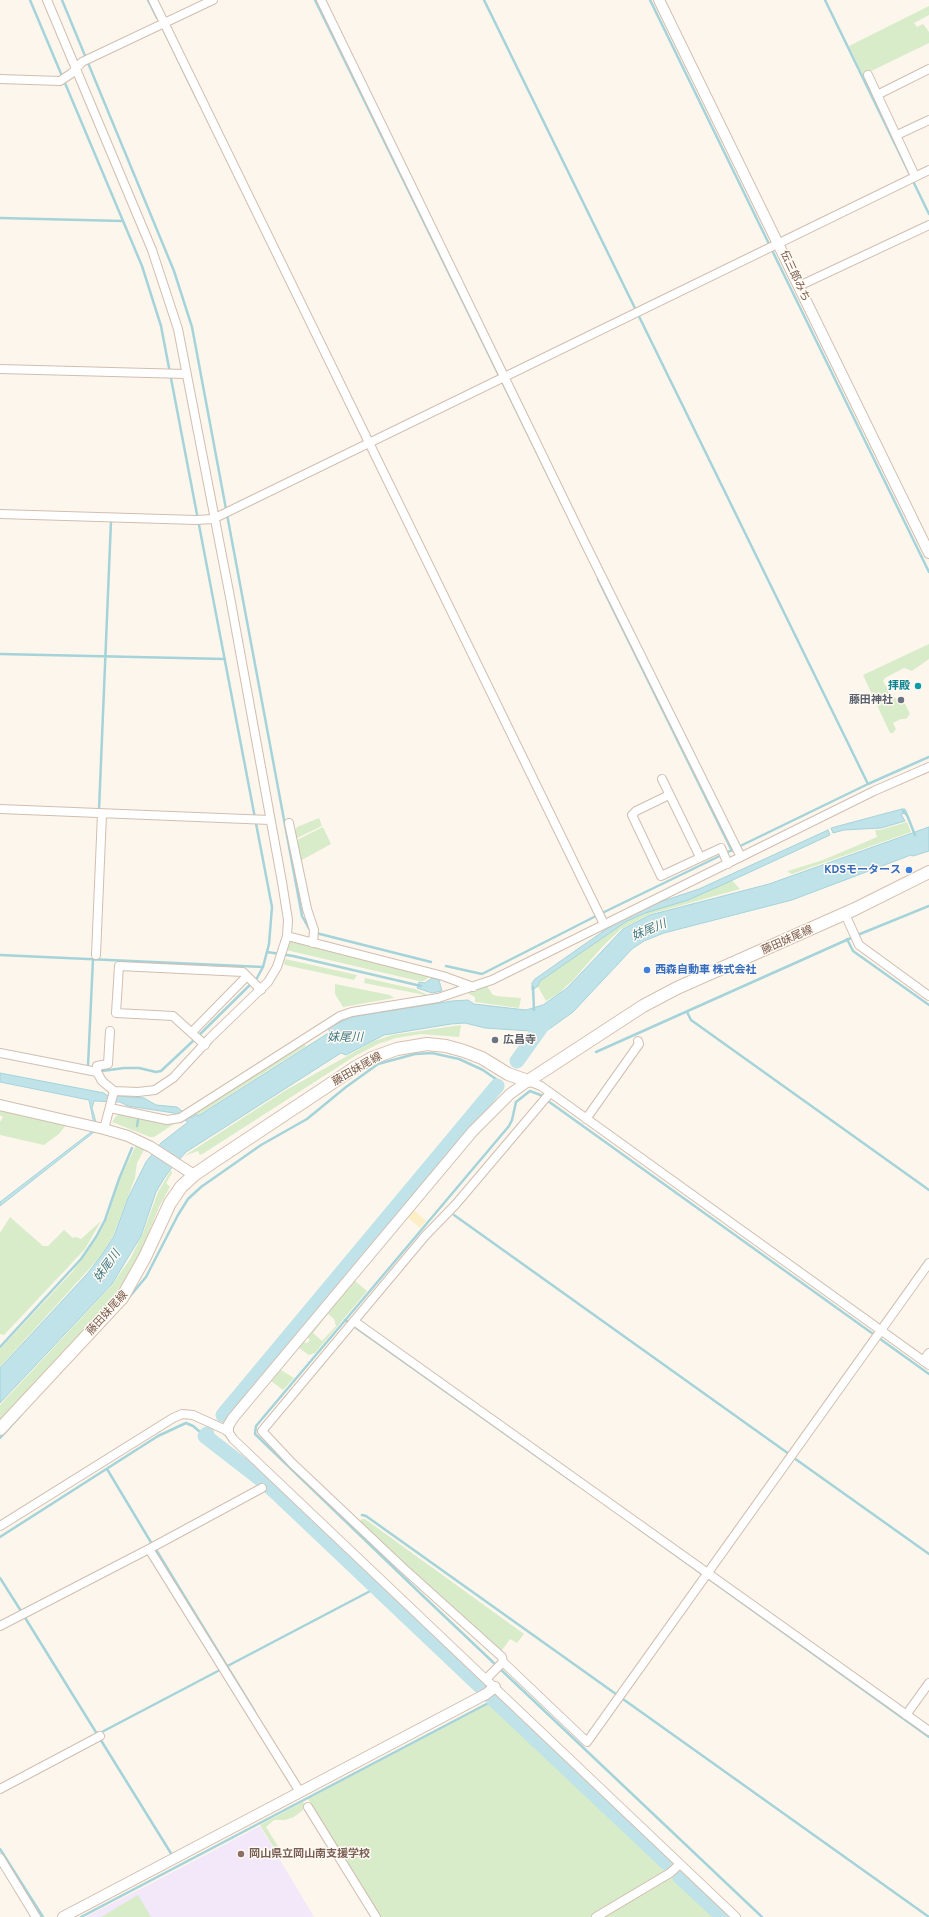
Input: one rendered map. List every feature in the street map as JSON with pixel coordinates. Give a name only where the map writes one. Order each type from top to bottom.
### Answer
[{"type":"main road","name":"藤田妹尾線","points":[[0,1429],[122,1298],[145,1257],[170,1203],[181,1187],[194,1175],[356,1067],[372,1058],[396,1049],[427,1044],[446,1046],[482,1058],[508,1074],[528,1081],[642,1006],[684,985],[845,914],[929,872]]},
{"type":"street","points":[[47,0],[152,250],[178,329],[213,519],[230,596],[288,920],[287,936],[273,975],[202,1042],[178,1073],[162,1087],[147,1092],[112,1099]]},
{"type":"street","points":[[153,0],[366,443],[601,918]]},
{"type":"street","points":[[0,79],[64,78],[88,60],[213,0]]},
{"type":"street","points":[[321,0],[501,378],[585,543],[738,852]]},
{"type":"street","name":"伝三郎みち","points":[[659,0],[773,246],[799,286],[929,553]]},
{"type":"street","points":[[877,95],[929,69]]},
{"type":"street","points":[[868,75],[897,135],[912,177]]},
{"type":"street","points":[[897,135],[929,120]]},
{"type":"street","points":[[0,514],[199,520],[213,519],[366,443],[929,170]]},
{"type":"street","points":[[799,286],[929,225]]},
{"type":"street","points":[[0,370],[186,374]]},
{"type":"street","points":[[110,1032],[108,1064],[98,1066],[97,1072],[112,1099],[167,1120],[180,1118],[340,1016],[352,1012],[438,998],[473,988],[541,957],[601,918],[738,852],[929,767]]},
{"type":"street","points":[[662,779],[700,857]]},
{"type":"street","points":[[669,795],[636,811],[632,815],[661,876],[721,848],[725,858]]},
{"type":"street","points":[[0,809],[270,820]]},
{"type":"street","points":[[96,955],[102,814]]},
{"type":"street","points":[[289,823],[314,936]]},
{"type":"street","points":[[845,914],[859,945],[929,996]]},
{"type":"street","points":[[287,936],[314,936],[435,974],[453,978],[473,988]]},
{"type":"street","points":[[202,1042],[173,1016],[116,1013],[119,966],[243,972],[259,987]]},
{"type":"street","points":[[192,1033],[248,977]]},
{"type":"street","points":[[586,1119],[639,1044],[638,1041]]},
{"type":"street","points":[[0,1053],[97,1072]]},
{"type":"street","points":[[228,1431],[228,1426],[233,1418],[473,1131],[510,1094],[528,1081],[541,1086],[878,1334],[926,1363],[929,1353]]},
{"type":"street","points":[[486,1679],[499,1665],[502,1657],[460,1621],[263,1434],[262,1428],[550,1093]]},
{"type":"street","points":[[104,1129],[112,1099]]},
{"type":"street","points":[[0,1105],[128,1136],[151,1147],[194,1175]]},
{"type":"street","points":[[499,1665],[587,1742],[929,1263]]},
{"type":"street","points":[[352,1323],[706,1576],[929,1731]]},
{"type":"street","points":[[0,1526],[173,1418],[182,1414],[193,1415],[228,1431],[233,1438],[736,1917]]},
{"type":"street","points":[[0,1626],[149,1549],[262,1488]]},
{"type":"street","points":[[149,1549],[300,1792]]},
{"type":"street","points":[[906,1715],[929,1683]]},
{"type":"street","points":[[63,1917],[486,1694],[495,1687]]},
{"type":"street","points":[[0,1788],[98,1737]]},
{"type":"street","points":[[308,1807],[376,1917]]},
{"type":"street","points":[[0,1858],[36,1917]]},
{"type":"street","points":[[596,1917],[670,1873],[680,1864]]},
{"type":"shaded area","name":"岡山県立岡山南支援学校","points":[[260,1826],[314,1917],[85,1917],[152,1883]]},
{"type":"green space","points":[[929,6],[929,15],[914,23],[917,27],[923,24],[929,32],[929,43],[863,75],[849,46]]},
{"type":"green space","points":[[929,644],[929,659],[912,671],[904,668],[885,678],[883,681],[891,695],[905,704],[910,714],[906,719],[901,719],[893,723],[896,729],[893,733],[890,733],[863,675]]},
{"type":"green space","points":[[319,818],[322,826],[297,838],[294,832],[297,827]]},
{"type":"green space","points":[[907,822],[911,832],[792,874],[788,872],[823,860],[877,837],[875,830],[880,830]]},
{"type":"green space","points":[[323,827],[331,844],[300,861],[295,841]]},
{"type":"green space","points":[[732,880],[740,889],[650,914],[621,929],[604,945],[573,980],[559,993],[546,1001],[536,983],[629,919]]},
{"type":"green space","points":[[290,941],[431,976],[424,981],[419,981],[286,950]]},
{"type":"green space","points":[[285,959],[357,975],[354,980],[285,965]]},
{"type":"green space","points":[[365,978],[415,989],[430,996],[364,983]]},
{"type":"green space","points":[[335,984],[390,995],[394,998],[343,1007],[335,994]]},
{"type":"green space","points":[[487,986],[492,994],[496,996],[521,998],[519,1008],[475,1002],[475,997],[469,994],[469,991]]},
{"type":"green space","points":[[461,1025],[459,1037],[421,1034],[396,1038],[378,1044],[355,1056],[204,1153],[200,1155],[198,1151],[184,1156],[286,1090],[374,1041],[392,1035]]},
{"type":"green space","points":[[304,1043],[306,1046],[198,1115],[197,1113],[192,1117],[190,1115]]},
{"type":"green space","points":[[0,1110],[66,1125],[59,1134],[44,1145],[0,1135],[0,1122],[3,1117],[0,1115]]},
{"type":"green space","points":[[121,1114],[174,1124],[154,1137],[150,1137],[112,1122],[116,1116]]},
{"type":"green space","points":[[136,1145],[144,1150],[137,1163],[135,1178],[113,1236],[100,1257],[0,1367],[0,1349],[73,1271],[97,1238],[108,1216],[119,1181]]},
{"type":"green space","points":[[171,1170],[172,1173],[166,1183],[170,1187],[159,1207],[138,1260],[125,1281],[122,1293],[0,1422],[0,1405],[112,1285],[130,1259],[143,1233],[158,1192]]},
{"type":"green space","points":[[10,1217],[43,1246],[48,1246],[64,1230],[73,1238],[76,1237],[81,1239],[101,1221],[85,1249],[4,1335],[0,1334],[0,1233]]},
{"type":"green space","points":[[354,1280],[367,1291],[315,1353],[309,1355],[299,1348],[303,1342],[307,1343],[310,1340],[306,1336]],"holes":[[[328,1314],[334,1319],[336,1326],[322,1341],[313,1333]]]},
{"type":"green space","points":[[281,1370],[294,1378],[283,1390],[271,1381]]},
{"type":"green space","points":[[362,1519],[365,1519],[524,1634],[517,1643],[510,1639],[500,1653],[359,1522]]},
{"type":"green space","points":[[492,1702],[668,1871],[592,1917],[379,1917],[308,1799]]},
{"type":"green space","points":[[303,1802],[306,1805],[302,1811],[294,1817],[285,1820],[274,1820],[266,1827],[284,1856],[280,1858],[260,1825]]},
{"type":"green space","points":[[674,1875],[717,1917],[605,1917]]},
{"type":"green space","points":[[138,1895],[151,1917],[101,1917]]},
{"type":"sand","points":[[414,1210],[426,1221],[420,1228],[407,1217]]},
{"type":"water","points":[[905,809],[907,813],[901,814],[905,821],[881,828],[844,830],[833,833],[831,828]]},
{"type":"water","name":"妹尾川","points":[[929,827],[929,851],[913,856],[911,855],[792,900],[664,933],[644,941],[632,949],[573,1012],[545,1032],[485,1028],[465,1023],[451,1024],[384,1035],[346,1055],[341,1053],[186,1152],[170,1170],[156,1192],[141,1236],[112,1284],[0,1403],[0,1368],[87,1274],[101,1256],[114,1236],[128,1198],[146,1162],[161,1143],[188,1122],[174,1113],[128,1106],[120,1102],[94,1101],[92,1108],[98,1129],[0,1206],[0,1202],[95,1129],[89,1100],[0,1082],[0,1073],[104,1093],[106,1095],[144,1098],[156,1105],[177,1107],[191,1118],[197,1114],[198,1116],[330,1032],[328,1028],[351,1017],[452,1001],[468,1000],[474,1004],[526,1010],[543,1005],[567,988],[623,929],[650,915],[769,884]]},
{"type":"water","points":[[828,830],[830,835],[722,885],[688,900],[645,913],[627,921],[540,981],[537,987],[532,990],[532,983],[535,979],[615,923],[648,906],[699,889]]},
{"type":"water","points":[[432,978],[439,980],[442,991],[432,993],[417,988],[419,982],[425,983]]},
{"type":"waterway","points":[[30,0],[142,266],[161,326],[272,907],[269,944],[263,967],[257,978],[193,1041],[161,1071],[156,1072],[139,1068],[124,1068],[102,1071]]},
{"type":"waterway","points":[[62,0],[174,271],[192,327],[302,916],[311,932]]},
{"type":"waterway","points":[[148,0],[157,18]]},
{"type":"waterway","points":[[315,0],[562,504]]},
{"type":"waterway","points":[[484,0],[868,784]]},
{"type":"waterway","points":[[650,0],[929,572]]},
{"type":"waterway","points":[[825,0],[929,214]]},
{"type":"waterway","points":[[163,29],[197,99]]},
{"type":"waterway","points":[[0,218],[123,221]]},
{"type":"waterway","points":[[99,810],[111,521]]},
{"type":"waterway","points":[[598,579],[732,851]]},
{"type":"waterway","points":[[0,654],[225,659]]},
{"type":"waterway","points":[[446,966],[482,974],[596,916],[868,784],[929,757]]},
{"type":"waterway","points":[[903,811],[907,815],[915,835]]},
{"type":"waterway","points":[[596,1052],[860,934],[929,906]]},
{"type":"waterway","points":[[316,933],[431,962]]},
{"type":"waterway","points":[[847,939],[853,951],[929,1005]]},
{"type":"waterway","points":[[267,952],[293,956],[421,986]]},
{"type":"waterway","points":[[0,955],[263,967]]},
{"type":"waterway","points":[[88,1066],[93,959]]},
{"type":"waterway","points":[[533,987],[534,1010]]},
{"type":"waterway","points":[[687,1012],[691,1020],[929,1190]]},
{"type":"waterway","points":[[517,1061],[549,1016]]},
{"type":"waterway","points":[[126,1301],[146,1277],[178,1215],[188,1199],[201,1187],[261,1145],[307,1119],[346,1087],[378,1064],[415,1054],[432,1053],[459,1059],[483,1070],[500,1082]]},
{"type":"waterway","points":[[223,1415],[497,1086]]},
{"type":"waterway","points":[[543,1096],[530,1091],[516,1102],[509,1126],[256,1426],[255,1434],[421,1594],[762,1917]]},
{"type":"waterway","points":[[548,1101],[929,1374]]},
{"type":"waterway","points":[[137,1126],[138,1120]]},
{"type":"waterway","points":[[0,1347],[81,1259],[96,1237],[105,1220],[119,1179],[132,1148]]},
{"type":"waterway","points":[[454,1215],[789,1454]]},
{"type":"waterway","points":[[345,1320],[576,1484]]},
{"type":"waterway","points":[[0,1438],[21,1415]]},
{"type":"waterway","points":[[0,1537],[158,1436],[186,1423],[193,1426],[205,1436]]},
{"type":"waterway","points":[[207,1434],[205,1436],[267,1484],[480,1686]]},
{"type":"waterway","points":[[794,1458],[929,1554]]},
{"type":"waterway","points":[[107,1469],[152,1544]]},
{"type":"waterway","points":[[362,1515],[366,1516],[929,1917]]},
{"type":"waterway","points":[[631,1523],[929,1737]]},
{"type":"waterway","points":[[155,1548],[255,1712]]},
{"type":"waterway","points":[[0,1578],[21,1611]]},
{"type":"waterway","points":[[98,1734],[376,1588]]},
{"type":"waterway","points":[[24,1616],[172,1855]]},
{"type":"waterway","points":[[492,1698],[667,1863]]},
{"type":"waterway","points":[[81,1917],[494,1700]]},
{"type":"waterway","points":[[0,1849],[43,1917]]},
{"type":"waterway","points":[[680,1877],[723,1917]]},
{"type":"place","name":"拝殿","points":[[918,686]]},
{"type":"place","name":"藤田神社","points":[[901,700]]},
{"type":"place","name":"KDSモータース","points":[[909,870]]},
{"type":"place","name":"西森自動車 株式会社","points":[[647,970]]},
{"type":"place","name":"広昌寺","points":[[495,1040]]},
{"type":"place","name":"岡山県立岡山南支援学校","points":[[241,1854]]}]
